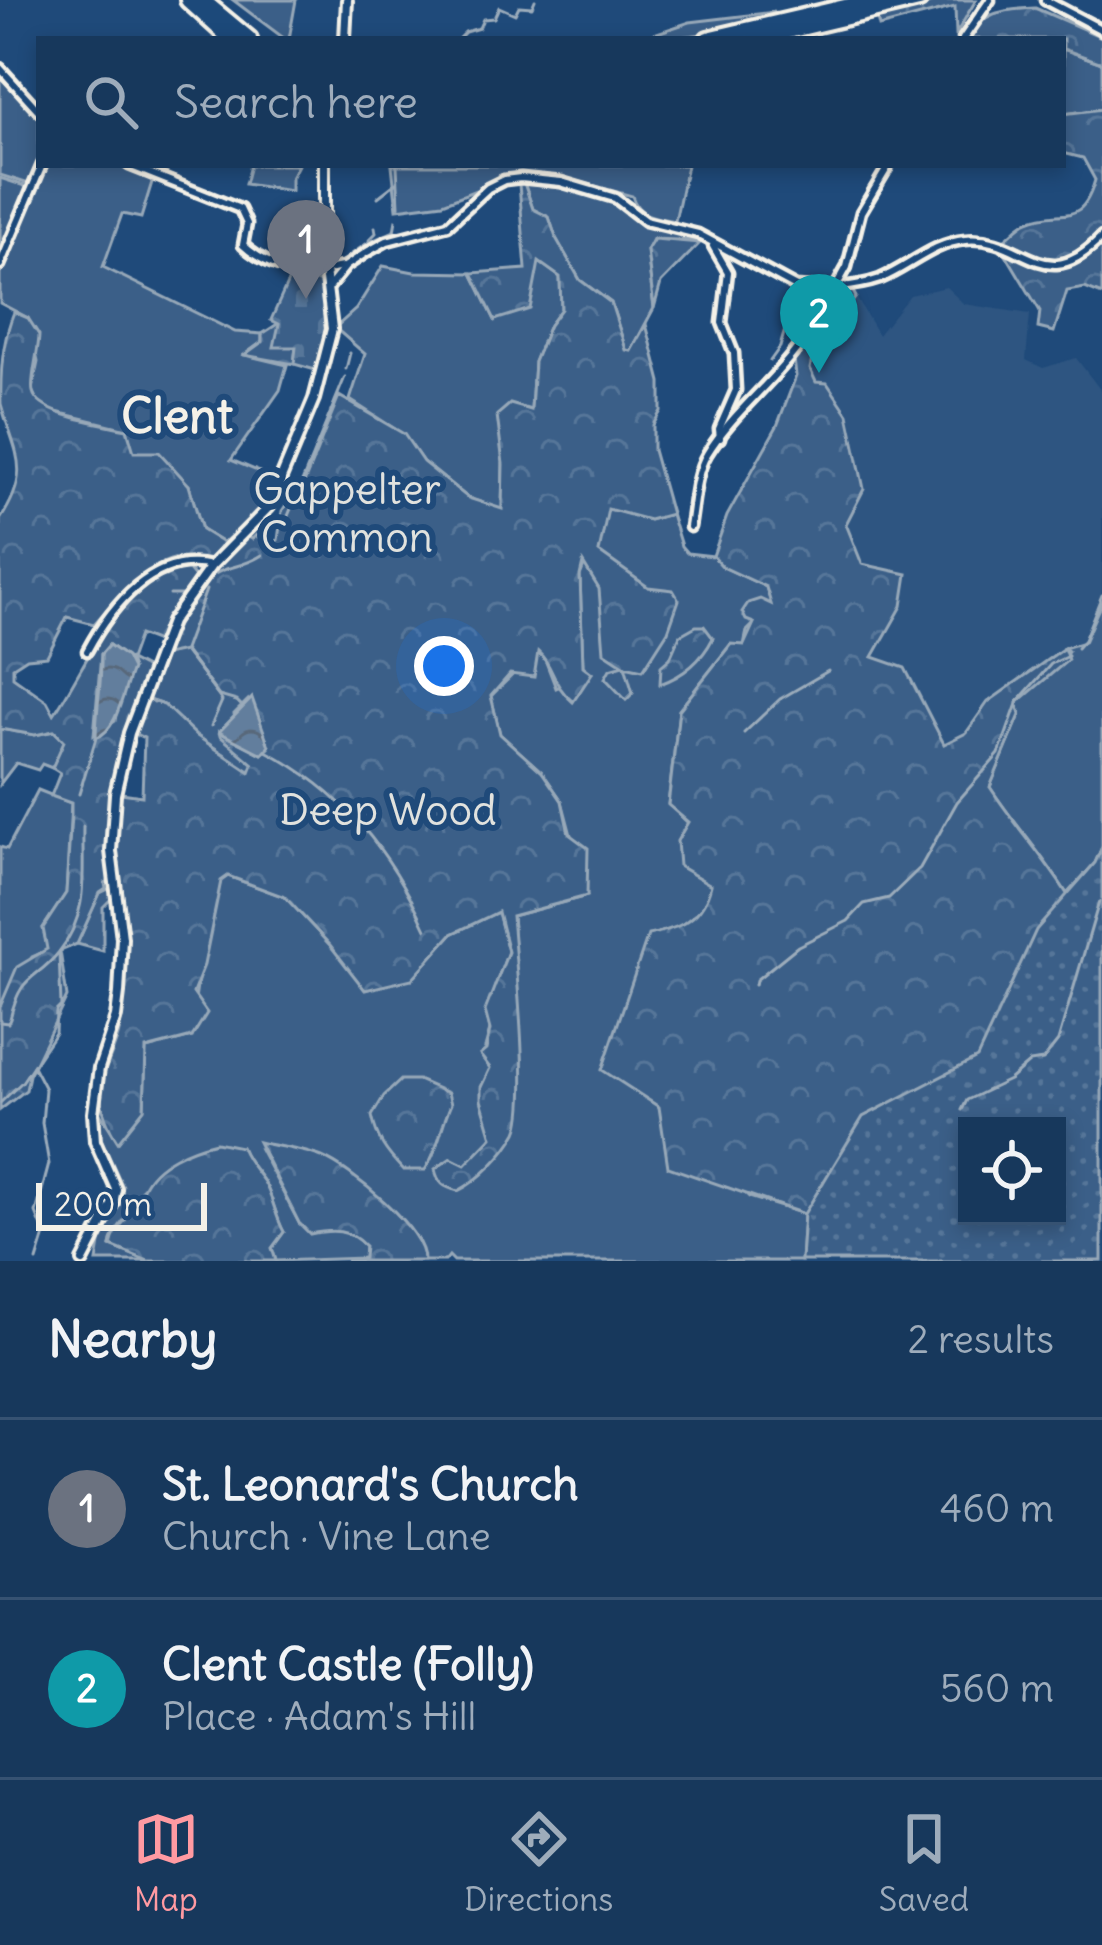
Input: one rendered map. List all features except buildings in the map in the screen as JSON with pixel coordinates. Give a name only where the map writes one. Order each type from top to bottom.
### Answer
[{"type":"highway","points":[[188,0],[228,36]]},
{"type":"highway","points":[[202,0],[245,36]]},
{"type":"highway","points":[[721,36],[874,0]]},
{"type":"highway","points":[[767,36],[919,0]]},
{"type":"street","points":[[344,36],[347,0]]},
{"type":"street","points":[[965,36],[990,0]]},
{"type":"street","points":[[1045,0],[1102,30]]},
{"type":"street","points":[[0,68],[36,108]]},
{"type":"street","points":[[0,265],[41,168]]},
{"type":"street","points":[[137,168],[240,209],[247,224],[243,244],[254,254],[301,273],[346,266]]},
{"type":"street","points":[[83,1261],[116,1189],[95,1141],[93,1113],[99,1068],[118,1004],[122,938],[111,851],[115,794],[129,733],[171,622],[211,566],[269,507],[320,377],[332,329],[325,270],[324,168]]},
{"type":"street","points":[[837,285],[847,267],[861,212],[887,168]]},
{"type":"street","points":[[329,286],[346,266],[387,241],[448,225],[488,188],[521,178],[584,187],[615,198],[645,220],[698,234],[796,286],[879,279],[937,248],[964,240],[997,245],[1052,265],[1075,261],[1102,237]]},
{"type":"street","points":[[711,242],[728,272],[722,323],[734,352],[736,390],[720,437]]},
{"type":"street","points":[[847,267],[858,283]]},
{"type":"street","points":[[690,527],[702,465],[720,437],[799,347],[822,304],[826,286]]},
{"type":"street","points":[[725,416],[734,422]]},
{"type":"street","points":[[88,651],[124,598],[162,568],[186,562],[211,566]]},
{"type":"shaded area","points":[[946,287],[964,304],[1030,314],[1026,360],[1043,368],[1076,358],[1102,392],[1102,597],[1084,642],[1064,648],[988,702],[966,733],[944,744],[924,707],[873,657],[902,606],[862,564],[846,523],[810,369],[812,358],[856,297],[878,335],[910,295]]},
{"type":"green space","points":[[233,0],[296,0],[290,36],[281,36]]},
{"type":"green space","points":[[943,0],[976,0],[956,34],[955,7],[879,27],[876,15]]},
{"type":"green space","points":[[1035,8],[1102,37],[1102,63],[1066,50],[1066,36],[970,36],[988,17]]},
{"type":"green space","points":[[775,12],[709,33],[648,36],[690,22]]},
{"type":"green space","points":[[1066,50],[1102,63],[1102,109],[1066,114]]},
{"type":"green space","points":[[0,77],[36,112],[37,168],[32,185],[0,175]]},
{"type":"green space","points":[[1102,109],[1102,233],[1079,254],[1047,260],[1007,245],[1005,239],[1025,222],[1077,211],[1090,195],[1095,180],[1083,158],[1066,154],[1066,114]]},
{"type":"green space","points":[[44,168],[130,168],[153,179],[141,218],[122,214],[103,267],[235,332],[262,334],[262,342],[245,355],[287,365],[280,390],[231,460],[279,480],[266,505],[223,543],[202,530],[189,485],[133,452],[127,429],[52,411],[38,403],[32,390],[38,362],[28,318],[0,303],[0,273]]},
{"type":"green space","points":[[249,168],[296,168],[291,191],[245,184]]},
{"type":"green space","points":[[392,168],[686,168],[675,221],[643,212],[632,196],[577,181],[514,175],[443,203],[397,209]]},
{"type":"green space","points":[[0,178],[31,188],[0,257]]},
{"type":"green space","points":[[524,183],[583,191],[614,201],[644,225],[702,241],[653,239],[647,251],[654,308],[631,351],[626,350],[611,303],[580,280],[549,217],[533,209]]},
{"type":"green space","name":"Deep Wood","points":[[524,183],[533,209],[549,217],[580,280],[611,303],[626,350],[631,351],[646,324],[661,382],[653,450],[671,514],[649,520],[608,509],[599,552],[648,587],[673,590],[679,600],[668,631],[643,670],[625,666],[633,693],[626,700],[605,678],[610,669],[624,665],[604,652],[599,589],[583,563],[583,666],[592,673],[573,702],[538,652],[534,677],[510,674],[491,696],[500,734],[542,772],[562,801],[569,834],[588,848],[587,896],[512,916],[523,1092],[517,1132],[491,1166],[466,1186],[458,1191],[440,1181],[435,1169],[451,1158],[465,1165],[492,1137],[481,1100],[490,1068],[480,1055],[486,1050],[490,1030],[485,1011],[508,952],[498,912],[452,934],[412,979],[365,990],[285,897],[228,876],[221,881],[204,965],[193,993],[207,1013],[192,1037],[146,1049],[144,1109],[118,1142],[107,1121],[101,1088],[123,1009],[118,820],[121,793],[142,796],[144,738],[133,733],[148,700],[164,705],[197,736],[250,772],[253,764],[219,732],[262,754],[269,748],[248,700],[242,706],[219,696],[184,651],[165,655],[171,638],[198,590],[244,534],[262,541],[267,536],[271,543],[278,540],[282,511],[292,496],[298,498],[339,396],[404,434],[423,462],[468,498],[502,509],[497,415],[510,404],[531,410],[534,362],[561,309],[560,277],[539,262],[530,309],[495,320],[472,273],[526,269],[519,184]]},
{"type":"green space","points":[[654,239],[700,243],[661,283],[654,308],[647,250]]},
{"type":"green space","points":[[1102,240],[1102,295],[1085,288],[1067,291],[1054,332],[1038,328],[1040,311],[1004,251],[1044,264],[1067,264]]},
{"type":"green space","points":[[538,261],[560,277],[561,309],[534,362],[531,410],[503,464],[502,510],[468,498],[423,462],[403,434],[350,400],[365,354],[335,328],[356,309],[383,266],[472,273],[495,320]]},
{"type":"green space","points":[[292,273],[324,284],[327,333],[319,371],[294,364],[296,347],[274,347],[279,324],[271,320]]},
{"type":"green space","points":[[850,286],[856,297],[812,358],[810,369],[816,382],[827,383],[848,414],[864,489],[846,524],[862,564],[907,574],[902,606],[873,657],[905,668],[944,744],[966,733],[988,702],[1064,648],[1068,660],[1017,703],[1020,715],[990,787],[1067,894],[1095,863],[1102,847],[1066,1091],[986,1117],[958,1117],[958,1126],[854,1160],[804,1214],[668,1167],[659,1107],[602,1070],[648,935],[689,920],[711,885],[679,866],[677,841],[688,822],[668,805],[679,710],[731,644],[744,645],[754,623],[742,612],[748,603],[760,599],[771,604],[766,587],[723,567],[713,556],[727,516],[777,426],[796,376],[794,359],[835,290]]},
{"type":"green space","points":[[14,312],[28,318],[39,335],[32,387],[38,400],[74,418],[127,429],[134,452],[159,452],[189,485],[202,530],[223,543],[208,563],[179,558],[157,566],[94,624],[67,617],[47,656],[27,658],[13,667],[13,677],[47,701],[54,714],[107,627],[141,589],[186,567],[199,582],[171,612],[160,643],[139,635],[130,660],[149,670],[114,785],[110,881],[77,944],[60,951],[67,997],[26,1090],[0,1110],[0,1007],[17,967],[47,949],[43,928],[66,893],[71,815],[71,803],[51,796],[60,773],[52,768],[64,741],[54,731],[35,735],[0,729],[0,520],[19,475],[1,404]],"holes":[[[109,645],[129,660],[132,669],[115,721],[94,735],[101,654]]]},
{"type":"green space","points":[[279,323],[296,347],[294,364],[244,355],[262,342],[262,334]]},
{"type":"green space","points":[[607,508],[649,520],[671,514],[687,553],[713,556],[723,567],[766,587],[772,606],[747,631],[744,645],[730,645],[679,710],[668,804],[688,823],[711,885],[706,906],[676,929],[660,1107],[749,1197],[804,1214],[801,1261],[454,1261],[449,1256],[445,1261],[420,1261],[379,1203],[341,1168],[310,1154],[260,1149],[299,1223],[353,1234],[365,1246],[364,1258],[276,1261],[272,1248],[284,1232],[267,1188],[241,1147],[141,1190],[111,1246],[148,1261],[97,1261],[102,1232],[123,1187],[99,1134],[101,1115],[118,1141],[144,1108],[146,1049],[192,1037],[206,939],[221,880],[228,876],[285,897],[330,945],[412,979],[452,934],[498,912],[508,951],[486,1011],[490,1030],[485,1048],[522,1061],[512,916],[587,896],[562,801],[542,772],[500,734],[491,696],[537,651],[556,688],[591,673],[583,667],[580,576]]},
{"type":"green space","points":[[1102,601],[1102,847],[1095,863],[1067,894],[990,787],[1020,715],[1017,703],[1065,659],[1068,651],[1064,648],[1084,642]]},
{"type":"green space","points":[[704,626],[713,638],[709,645],[685,671],[660,684],[661,666],[680,635]]},
{"type":"green space","points":[[184,650],[217,694],[242,706],[234,714],[254,764],[251,772],[197,736],[164,705],[148,700],[165,655]]},
{"type":"green space","points":[[0,729],[35,735],[54,731],[65,742],[52,768],[42,764],[38,770],[16,763],[0,784]]},
{"type":"green space","points":[[38,790],[71,803],[66,893],[43,928],[48,950],[32,957],[0,1007],[0,847],[7,849]]},
{"type":"green space","points":[[1102,847],[1102,1261],[801,1261],[804,1214],[863,1117],[977,1058],[1036,930],[1095,863]]},
{"type":"green space","points":[[111,888],[113,897],[103,907],[103,951],[77,944],[100,893]]},
{"type":"green space","points":[[401,1080],[418,1080],[448,1093],[451,1104],[425,1170],[403,1170],[374,1124],[372,1116],[384,1096]]},
{"type":"green space","points":[[216,1142],[241,1147],[267,1188],[284,1232],[272,1248],[276,1261],[148,1261],[111,1246],[156,1171],[185,1152]]},
{"type":"green space","points":[[258,1142],[315,1154],[350,1174],[413,1233],[424,1261],[346,1261],[364,1258],[365,1246],[340,1232],[310,1234],[299,1223]]},
{"type":"water","points":[[109,645],[126,657],[132,669],[115,718],[96,738],[101,654]]},
{"type":"water","points":[[252,698],[269,746],[262,754],[219,732]]},
{"type":"waterway","points":[[461,36],[479,28],[483,19],[494,18],[499,7],[515,14],[519,6],[532,7],[535,0]]},
{"type":"waterway","points":[[397,168],[399,206]]},
{"type":"waterway","points":[[378,197],[396,183]]},
{"type":"waterway","points":[[349,256],[394,231],[396,220]]},
{"type":"waterway","points":[[369,240],[375,227]]},
{"type":"waterway","points":[[770,361],[780,347],[788,319]]},
{"type":"waterway","points":[[346,369],[350,353]]},
{"type":"waterway","points":[[288,516],[345,377]]},
{"type":"waterway","points":[[215,574],[262,555]]},
{"type":"waterway","points":[[206,590],[184,650],[222,701],[211,726]]},
{"type":"waterway","points":[[170,595],[185,595]]},
{"type":"waterway","points":[[1077,648],[1102,595]]},
{"type":"waterway","points":[[755,985],[798,946],[848,921],[864,904],[889,898],[920,868],[957,802],[999,754],[1018,701],[1051,664],[1068,656]]},
{"type":"waterway","points":[[744,733],[780,699],[828,671]]},
{"type":"waterway","points":[[79,794],[96,738]]},
{"type":"waterway","points":[[266,751],[318,784],[361,826],[397,874],[426,929]]},
{"type":"waterway","points":[[0,1022],[8,1023],[24,985],[59,952],[76,922],[82,892],[83,827]]},
{"type":"waterway","points":[[962,1110],[967,1100],[1009,1080],[1030,1062],[1043,1060],[1058,1041],[1099,902]]},
{"type":"waterway","points":[[0,1103],[22,1082],[55,1033],[56,1011],[61,1006],[59,953]]},
{"type":"waterway","points":[[33,1066],[45,1089],[42,1123],[49,1164],[36,1213],[45,1235],[37,1261]]},
{"type":"place","name":"St. Leonard's Church","points":[[306,299]]},
{"type":"place","name":"Clent Castle (Folly)","points":[[819,373]]},
{"type":"district","name":"Clent","points":[[177,416]]},
{"type":"park label","name":"Gappelter Common","points":[[347,513]]}]
